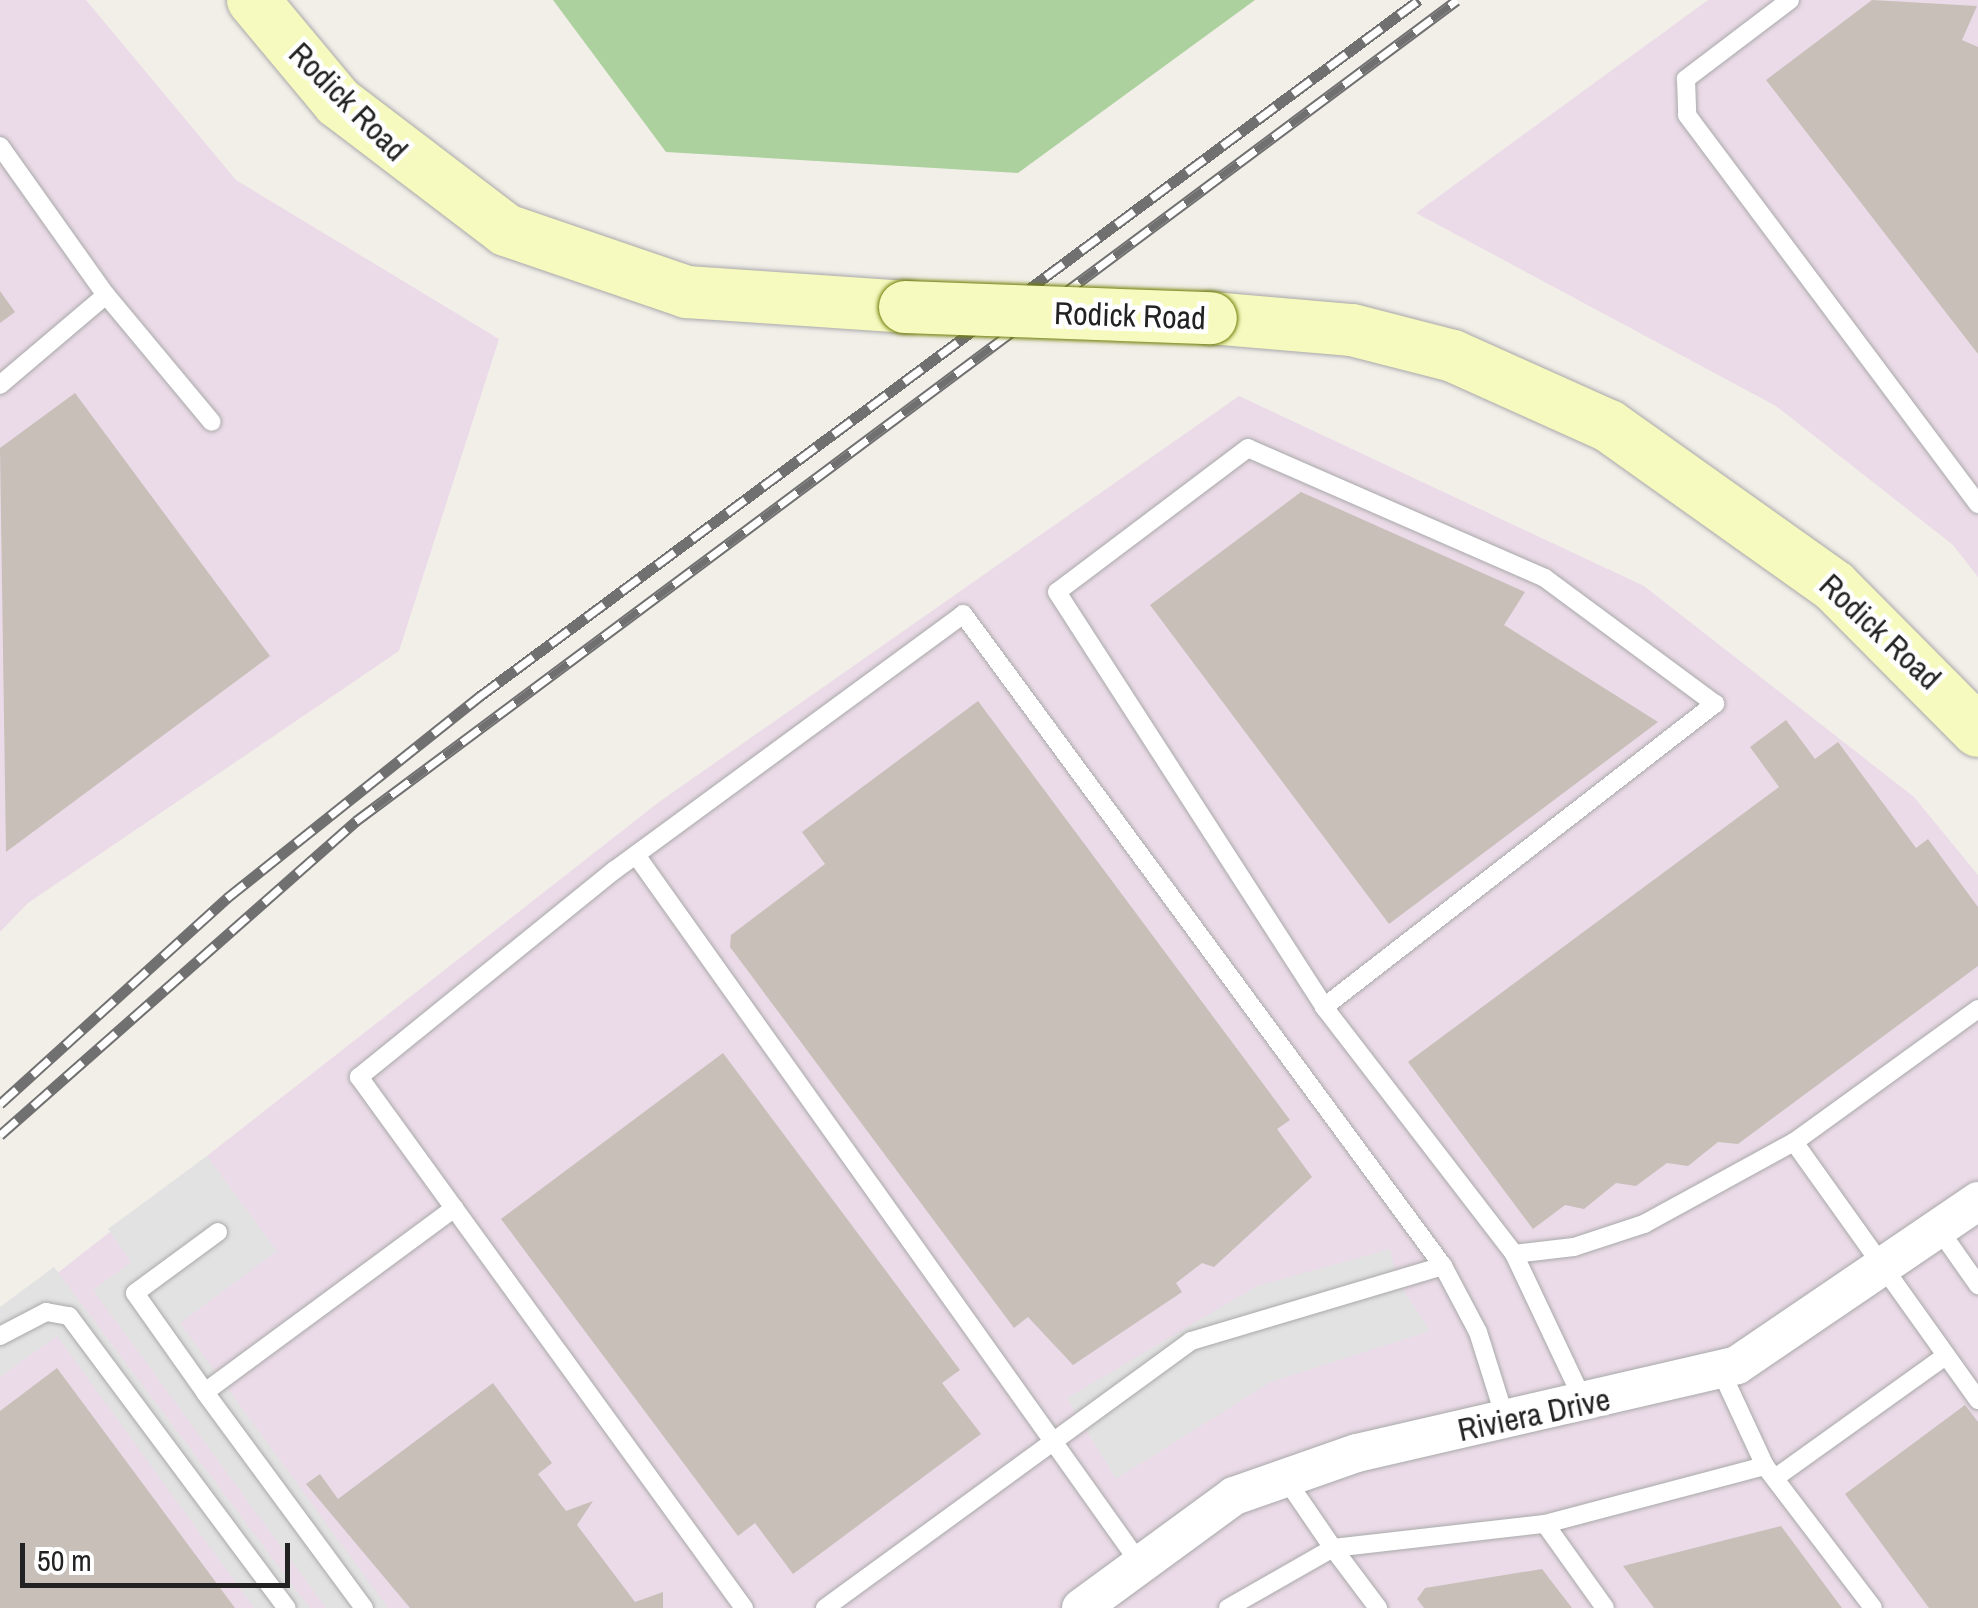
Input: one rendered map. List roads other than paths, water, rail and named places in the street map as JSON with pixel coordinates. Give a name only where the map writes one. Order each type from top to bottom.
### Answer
[{"type":"street","name":"Rodick Road","points":[[253,0],[338,102],[506,230],[687,292],[905,308],[1211,318],[1352,330],[1453,356],[1609,426],[1834,586],[1978,731]]},
{"type":"street","name":"Riviera Drive","points":[[1082,1608],[1234,1496],[1285,1478],[1720,1370],[1978,1201]]},
{"type":"lane","points":[[1790,0],[1686,79],[1686,115],[1978,504]]},
{"type":"lane","points":[[0,146],[106,295],[212,422]]},
{"type":"lane","points":[[0,386],[106,295]]},
{"type":"lane","points":[[1324,1007],[1715,704],[1545,578],[1248,448],[1057,592],[1324,1007],[1514,1254],[1585,1405]]},
{"type":"lane","points":[[744,1608],[359,1077],[636,854],[963,614],[1443,1266],[1478,1332],[1506,1422]]},
{"type":"lane","points":[[636,854],[987,1338],[1046,1439],[1140,1565]]},
{"type":"lane","points":[[1514,1254],[1644,1224],[1794,1142],[1978,1010]]},
{"type":"lane","points":[[1794,1142],[1978,1400]]},
{"type":"lane","points":[[205,1392],[455,1208]]},
{"type":"lane","points":[[1938,1228],[1978,1284]]},
{"type":"lane","points":[[218,1232],[134,1293],[364,1608]]},
{"type":"lane","points":[[825,1608],[1046,1439],[1191,1341],[1443,1266]]},
{"type":"lane","points":[[0,1336],[46,1312],[69,1316],[288,1608]]},
{"type":"lane","points":[[1228,1608],[1333,1548],[1545,1524],[1770,1472],[1944,1357]]},
{"type":"lane","points":[[1720,1370],[1770,1472],[1873,1608]]},
{"type":"lane","points":[[1285,1478],[1378,1608]]},
{"type":"lane","points":[[1545,1524],[1606,1608]]},
{"type":"railway","points":[[0,1104],[227,898],[480,696],[1419,0]]},
{"type":"railway","points":[[0,1135],[356,821],[1457,0]]}]
